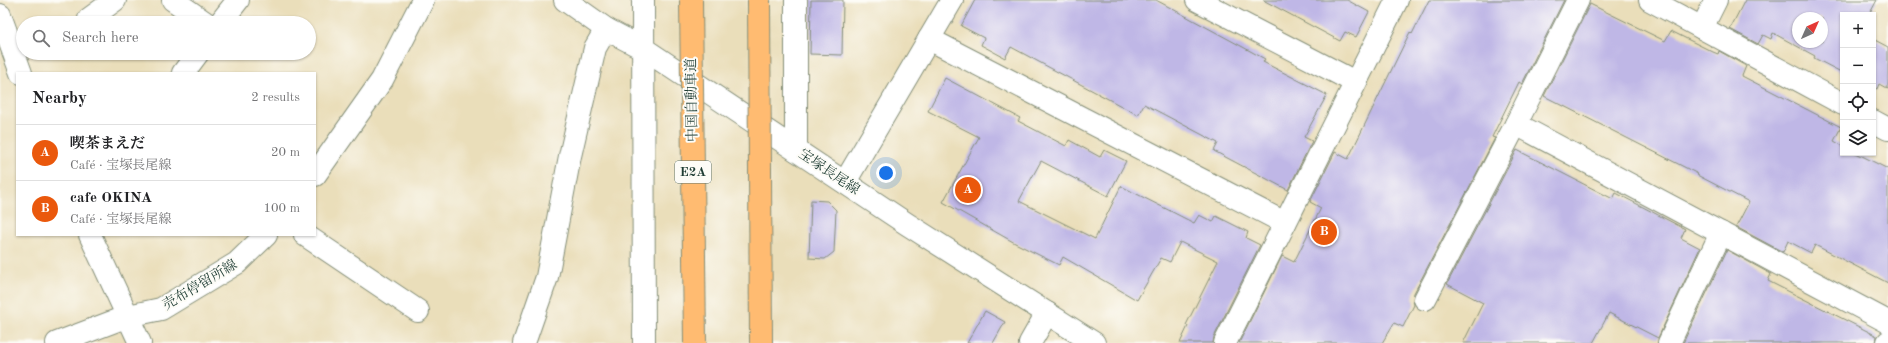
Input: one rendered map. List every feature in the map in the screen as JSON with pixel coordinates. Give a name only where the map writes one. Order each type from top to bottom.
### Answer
[{"type":"highway","name":"中国自動車道","points":[[691,0],[695,343]]},
{"type":"highway","points":[[759,0],[761,343]]},
{"type":"street","points":[[93,16],[115,0]]},
{"type":"street","points":[[173,0],[196,16]]},
{"type":"street","points":[[225,16],[238,0]]},
{"type":"street","points":[[316,174],[382,80],[422,0]]},
{"type":"street","name":"宝塚長尾線","points":[[565,0],[606,29],[644,49],[907,224],[1094,343]]},
{"type":"street","points":[[643,0],[644,343]]},
{"type":"street","points":[[796,0],[796,150]]},
{"type":"street","points":[[845,182],[952,0]]},
{"type":"street","points":[[1197,0],[1223,6],[1355,82]]},
{"type":"street","points":[[1225,343],[1397,0]]},
{"type":"street","points":[[1425,299],[1516,124],[1578,0]]},
{"type":"street","points":[[1650,0],[1840,102]]},
{"type":"street","points":[[1702,28],[1716,0]]},
{"type":"street","points":[[0,15],[16,59]]},
{"type":"street","points":[[524,343],[547,277],[570,156],[595,48],[606,29]]},
{"type":"street","points":[[929,39],[1285,223]]},
{"type":"street","points":[[16,60],[21,72]]},
{"type":"street","points":[[184,72],[193,60]]},
{"type":"street","points":[[1876,123],[1888,129]]},
{"type":"street","points":[[1516,124],[1888,322]]},
{"type":"street","points":[[1669,343],[1721,233]]},
{"type":"street","points":[[90,236],[140,343]]},
{"type":"street","name":"売布停留所線","points":[[57,343],[128,316],[162,309],[237,263],[265,236]]},
{"type":"street","points":[[306,236],[418,311]]},
{"type":"street","points":[[1030,343],[1047,313]]},
{"type":"building","points":[[811,0],[843,0],[842,55],[810,54]]},
{"type":"building","points":[[975,0],[1156,0],[1265,59],[1263,62],[1327,95],[1304,137],[1312,141],[1288,190],[1214,151],[1218,143],[1144,104],[1138,115],[1011,47],[1005,58],[981,45],[984,38],[961,26]]},
{"type":"building","points":[[1263,0],[1347,0],[1369,12],[1356,37],[1345,32],[1340,41]]},
{"type":"building","points":[[1429,0],[1564,0],[1522,84],[1519,82],[1492,137],[1495,138],[1414,293],[1414,305],[1403,327],[1394,323],[1382,343],[1239,343],[1282,256],[1294,262],[1321,208],[1310,202],[1335,152],[1348,159],[1410,32],[1412,34]]},
{"type":"building","points":[[1745,0],[1877,0],[1871,12],[1840,12],[1840,71],[1814,58],[1815,56],[1800,48],[1828,48],[1828,12],[1792,12],[1792,43],[1773,33],[1771,39],[1763,35],[1758,44],[1730,29]]},
{"type":"building","points":[[1590,4],[1665,41],[1671,31],[1713,52],[1718,54],[1719,51],[1746,66],[1742,76],[1840,126],[1834,141],[1840,144],[1840,156],[1862,156],[1888,169],[1888,283],[1815,245],[1811,253],[1788,241],[1783,252],[1736,227],[1749,202],[1697,175],[1698,174],[1544,96]]},
{"type":"building","points":[[1876,41],[1888,47],[1888,89],[1879,84],[1877,89]]},
{"type":"building","points":[[945,78],[1020,118],[1018,121],[1066,146],[1069,140],[1100,157],[1104,150],[1126,161],[1108,196],[1041,161],[1019,201],[1095,239],[1121,186],[1194,223],[1199,215],[1213,222],[1216,216],[1248,232],[1246,238],[1260,245],[1214,337],[1213,343],[1180,343],[1188,326],[1186,325],[1218,261],[1180,242],[1170,262],[1161,258],[1137,300],[1063,257],[1059,265],[1015,243],[943,202],[979,137],[928,111]]},
{"type":"building","points":[[1517,150],[1613,199],[1616,193],[1685,229],[1681,238],[1700,248],[1658,338],[1609,313],[1593,343],[1463,343],[1483,303],[1447,284]]},
{"type":"building","points":[[811,200],[827,201],[836,210],[834,252],[825,259],[809,258]]},
{"type":"building","points":[[1727,250],[1771,274],[1768,281],[1877,336],[1876,343],[1683,343]]},
{"type":"building","points":[[985,311],[1005,322],[993,343],[967,343]]},
{"type":"place","name":"喫茶まえだ","points":[[968,190]]},
{"type":"place","name":"cafe OKINA","points":[[1324,232]]}]
